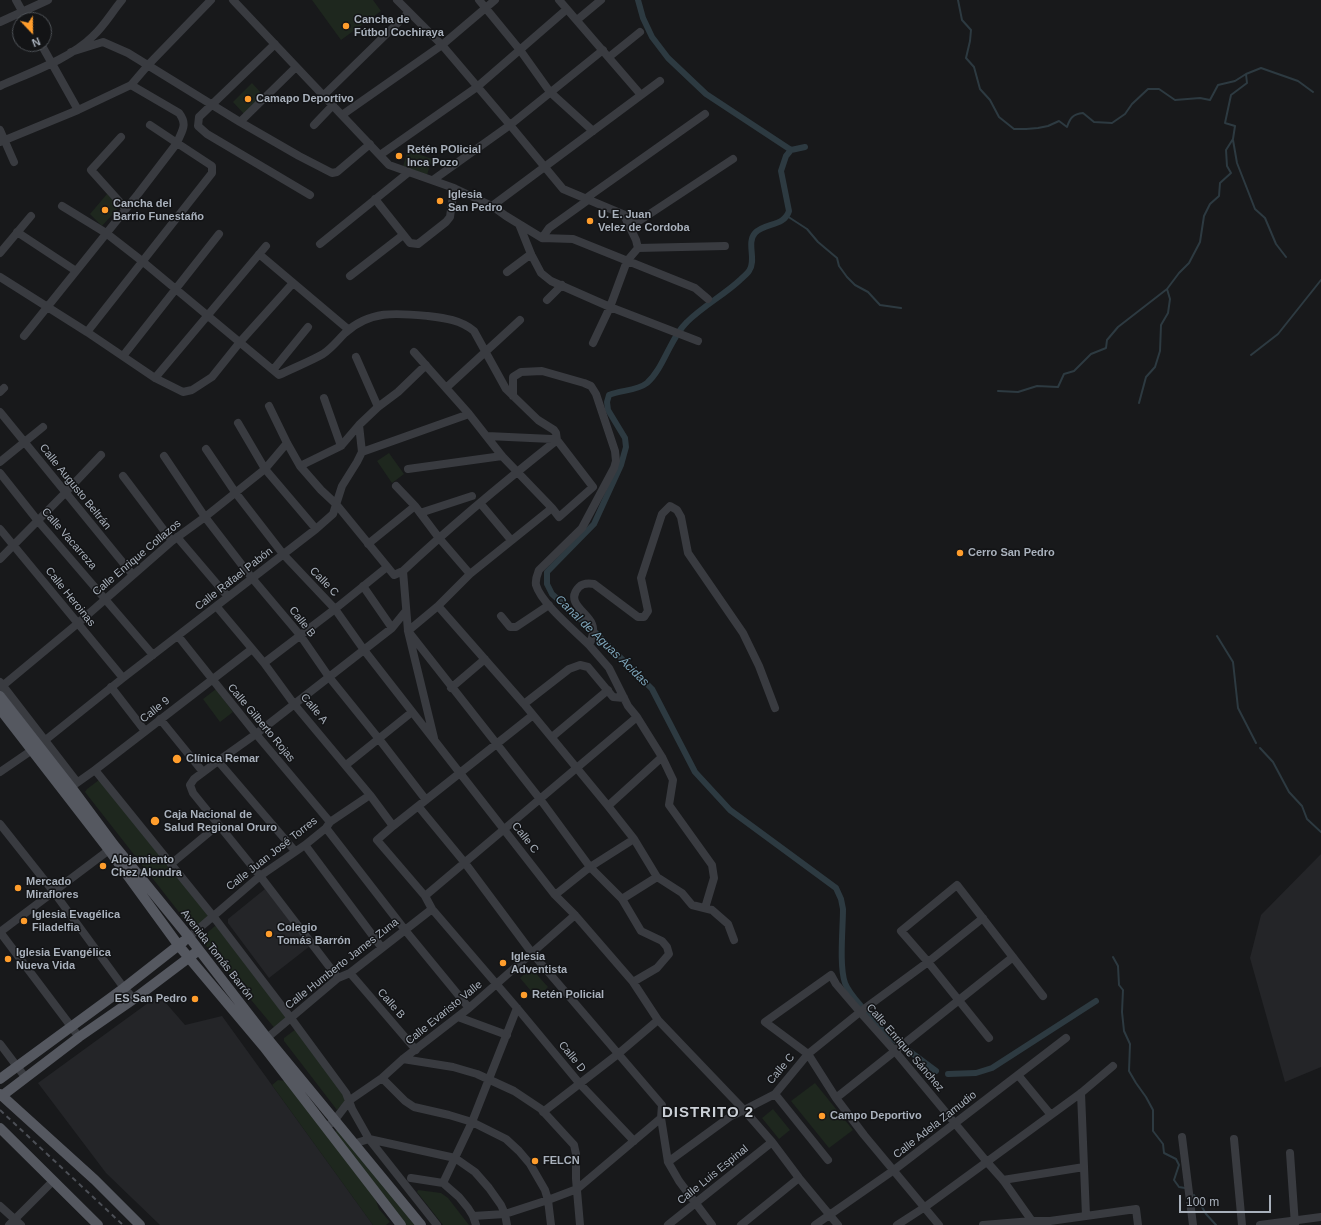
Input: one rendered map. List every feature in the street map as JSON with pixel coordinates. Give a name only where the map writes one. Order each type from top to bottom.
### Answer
[{"type":"main road","name":"Avenida Tomás Barrón","points":[[0,696],[38,745],[112,848],[179,946],[330,1124],[353,1144],[421,1225]]},
{"type":"main road","name":"Avenida Tomás Barrón","points":[[0,709],[38,745],[74,784],[112,848],[189,938],[267,1038],[401,1225]]},
{"type":"main road","name":"Calle Juan José Torres","points":[[0,1079],[124,988],[189,938]]},
{"type":"main road","points":[[140,1225],[95,1180],[1,1095],[79,1037],[134,1000],[198,950]]},
{"type":"main road","points":[[0,1128],[98,1225]]},
{"type":"street","points":[[16,0],[22,12],[48,0]]},
{"type":"street","points":[[0,86],[52,63],[71,52],[93,36],[122,0]]},
{"type":"street","points":[[2,141],[78,110],[131,85],[149,64],[211,0]]},
{"type":"street","points":[[233,0],[389,165],[454,188],[492,206],[542,238],[573,239],[695,288],[708,299]]},
{"type":"street","points":[[397,0],[442,45],[562,189],[639,221],[733,160]]},
{"type":"street","points":[[479,0],[520,50],[550,92],[593,131]]},
{"type":"street","points":[[342,115],[442,45],[494,0]]},
{"type":"street","points":[[559,0],[641,96]]},
{"type":"street","points":[[577,20],[601,0]]},
{"type":"street","points":[[380,155],[477,86],[567,9]]},
{"type":"street","points":[[324,96],[409,12]]},
{"type":"street","points":[[0,22],[12,17]]},
{"type":"street","points":[[609,58],[640,32]]},
{"type":"street","points":[[71,52],[103,42],[128,53],[149,64],[240,122],[298,156],[332,173],[337,172],[370,144]]},
{"type":"street","points":[[275,44],[199,117],[198,126],[207,134],[310,195]]},
{"type":"street","points":[[433,180],[510,125],[603,50]]},
{"type":"street","points":[[46,52],[78,110]]},
{"type":"street","points":[[240,122],[296,67]]},
{"type":"street","points":[[492,206],[660,81]]},
{"type":"street","points":[[24,336],[177,143],[184,124],[183,118],[179,113],[131,85]]},
{"type":"street","points":[[314,125],[333,105]]},
{"type":"street","points":[[542,238],[549,228],[587,199],[705,114]]},
{"type":"street","points":[[87,332],[212,172],[212,166],[150,125]]},
{"type":"street","points":[[0,130],[2,141],[14,162]]},
{"type":"street","points":[[121,137],[92,170],[126,209]]},
{"type":"street","points":[[320,244],[409,172]]},
{"type":"street","points":[[375,199],[410,243],[418,244],[446,222],[450,217],[454,188]]},
{"type":"street","points":[[62,206],[106,233],[142,261],[279,375],[322,354],[335,345],[356,324],[370,317],[399,313],[451,319],[468,326],[474,331],[506,389],[538,420],[550,429],[554,430],[557,440],[593,487],[559,517],[502,456],[487,436],[414,352]]},
{"type":"street","points":[[624,215],[636,240],[638,248]]},
{"type":"street","points":[[0,253],[31,216]]},
{"type":"street","points":[[519,224],[530,254],[541,273],[551,280],[610,307],[698,341]]},
{"type":"street","points":[[17,232],[76,270]]},
{"type":"street","points":[[123,356],[219,234]]},
{"type":"street","points":[[350,276],[403,235]]},
{"type":"street","points":[[154,378],[266,246]]},
{"type":"street","points":[[593,343],[610,307],[627,261],[638,248],[725,246]]},
{"type":"street","points":[[259,254],[349,330]]},
{"type":"street","points":[[507,272],[530,254]]},
{"type":"street","points":[[0,277],[87,332],[154,378],[183,392],[192,390],[212,377],[240,342],[293,283]]},
{"type":"street","points":[[547,300],[562,285]]},
{"type":"street","points":[[446,388],[486,353],[520,320]]},
{"type":"street","points":[[272,370],[308,327]]},
{"type":"street","points":[[356,357],[378,407]]},
{"type":"street","points":[[300,466],[341,446],[359,425],[378,407],[398,392],[426,365]]},
{"type":"street","points":[[512,396],[513,377],[521,372],[542,371],[591,386],[596,394],[604,422],[615,451],[616,461],[614,468],[582,528],[539,570],[536,578],[536,585],[540,594],[549,605],[589,645],[609,668],[628,706],[662,757],[673,780],[669,805],[712,866],[714,878],[705,908]]},
{"type":"street","points":[[324,398],[341,446]]},
{"type":"street","points":[[269,406],[300,466],[321,490],[336,504],[394,575],[403,571],[480,503],[557,440]]},
{"type":"street","name":"Calle Augusto Beltrán","points":[[0,412],[133,575]]},
{"type":"street","points":[[359,425],[362,452],[468,414]]},
{"type":"street","points":[[238,423],[265,469],[316,529]]},
{"type":"street","points":[[0,462],[43,427]]},
{"type":"street","points":[[487,436],[557,440]]},
{"type":"street","name":"Calle Enrique Collazos","points":[[1,685],[77,624],[105,598],[175,539],[265,469],[287,443]]},
{"type":"street","name":"Calle C","points":[[206,448],[235,492],[283,554],[335,609],[364,650],[555,895],[575,915],[633,982],[658,1020],[744,1110],[775,1094],[808,1054],[860,1012],[928,962],[983,918]]},
{"type":"street","name":"Calle Rafael Pabón","points":[[0,772],[38,745],[111,687],[217,607],[333,514],[342,486],[362,452]]},
{"type":"street","points":[[0,559],[101,455]]},
{"type":"street","name":"Calle B","points":[[164,456],[205,517],[252,578],[300,636],[328,677],[379,738],[426,800]]},
{"type":"street","points":[[408,469],[502,456]]},
{"type":"street","name":"Calle Vacarreza","points":[[0,473],[38,521],[153,655]]},
{"type":"street","points":[[123,476],[175,539],[228,597]]},
{"type":"street","points":[[396,486],[415,506],[439,538],[470,574]]},
{"type":"street","points":[[420,513],[472,496]]},
{"type":"street","points":[[480,503],[511,540]]},
{"type":"street","points":[[368,544],[415,506]]},
{"type":"street","points":[[589,645],[593,636],[593,626],[591,621],[581,611],[575,600],[578,588],[588,583],[594,584],[638,617],[644,618],[648,611],[641,578],[662,514],[670,506],[677,510],[680,517],[688,553],[743,633],[759,666],[775,708]]},
{"type":"street","points":[[408,631],[438,606],[470,574],[552,508]]},
{"type":"street","name":"Calle Heroinas","points":[[0,529],[123,678]]},
{"type":"street","points":[[264,663],[387,567]]},
{"type":"street","points":[[403,571],[408,631],[435,741]]},
{"type":"street","points":[[363,586],[392,628]]},
{"type":"street","points":[[501,616],[510,627],[516,627],[549,605]]},
{"type":"street","points":[[438,606],[552,737],[634,838],[657,877],[682,893],[692,905],[712,910],[728,924],[734,940]]},
{"type":"street","name":"Calle A","points":[[217,607],[264,663],[294,704],[346,765],[393,826]]},
{"type":"street","points":[[338,978],[260,876],[193,793],[190,785],[203,772],[256,734],[392,628],[406,612]]},
{"type":"street","points":[[408,631],[451,688],[540,799],[590,867],[622,899],[641,931],[662,941],[667,947],[669,954],[658,968],[633,982]]},
{"type":"street","name":"Calle Gilberto Rojas","points":[[178,636],[328,825],[404,930],[469,1008]]},
{"type":"street","name":"Calle 9","points":[[74,784],[95,770],[252,649]]},
{"type":"street","points":[[451,688],[485,659]]},
{"type":"street","points":[[524,704],[569,669],[580,665],[588,667],[613,697],[624,698]]},
{"type":"street","points":[[1,685],[38,745]]},
{"type":"street","points":[[111,687],[145,731]]},
{"type":"street","points":[[552,737],[608,690]]},
{"type":"street","points":[[346,765],[412,712]]},
{"type":"street","points":[[393,826],[533,715]]},
{"type":"street","points":[[425,896],[637,718]]},
{"type":"street","points":[[160,719],[203,772]]},
{"type":"street","points":[[608,806],[662,757]]},
{"type":"street","points":[[218,761],[295,851]]},
{"type":"street","points":[[95,770],[213,916],[290,1018],[346,1093],[350,1100],[352,1109],[369,1139],[437,1225]]},
{"type":"street","name":"Calle Juan José Torres","points":[[189,938],[260,876],[305,845],[328,825],[370,795]]},
{"type":"street","points":[[418,806],[465,863],[532,953],[662,1105],[661,1118],[668,1162],[679,1181],[712,1225]]},
{"type":"street","points":[[0,824],[53,891],[134,1000]]},
{"type":"street","points":[[172,864],[218,825]]},
{"type":"street","name":"Calle D","points":[[393,826],[377,840],[425,896],[432,909],[580,1084],[634,1141]]},
{"type":"street","points":[[555,895],[590,867],[634,838]]},
{"type":"street","points":[[305,845],[382,948]]},
{"type":"street","points":[[79,1037],[0,932],[112,848]]},
{"type":"street","points":[[622,899],[657,877]]},
{"type":"street","points":[[989,1038],[901,931],[957,885],[1043,996]]},
{"type":"street","name":"Calle Humberto James Zuna","points":[[267,1038],[338,978],[350,973],[432,909]]},
{"type":"street","name":"Calle Evaristo Valle","points":[[330,1124],[350,1100],[382,1078],[403,1059],[469,1008],[575,915]]},
{"type":"street","points":[[836,1098],[958,999],[1013,957]]},
{"type":"street","name":"Calle B","points":[[350,973],[416,1050]]},
{"type":"street","name":"Calle Enrique Sánchez","points":[[808,1054],[765,1022],[831,975],[836,984],[894,1050],[1003,1180],[1032,1221]]},
{"type":"street","points":[[443,1183],[472,1122],[517,1008]]},
{"type":"street","points":[[458,1017],[507,1035]]},
{"type":"street","points":[[543,1112],[618,1054],[658,1020]]},
{"type":"street","name":"Calle Adela Zamudio","points":[[814,1225],[894,1170],[1066,1038]]},
{"type":"street","points":[[0,1044],[25,1077]]},
{"type":"street","points":[[808,1054],[836,1098],[864,1135],[940,1225]]},
{"type":"street","points":[[403,1059],[453,1067],[477,1074],[514,1091],[543,1112],[574,1145],[576,1154],[580,1225]]},
{"type":"street","points":[[897,1225],[925,1207],[1081,1093],[1113,1066]]},
{"type":"street","points":[[1018,1074],[1051,1115]]},
{"type":"street","points":[[382,1078],[405,1102],[414,1107],[472,1122],[506,1139],[530,1164],[541,1183],[548,1200],[551,1225]]},
{"type":"street","points":[[1081,1093],[1086,1216]]},
{"type":"street","points":[[775,1094],[828,1160]]},
{"type":"street","points":[[668,1162],[731,1116],[744,1110],[772,1142],[799,1178],[838,1225]]},
{"type":"street","points":[[473,1216],[505,1214],[577,1189],[661,1118]]},
{"type":"street","points":[[1182,1137],[1193,1225]]},
{"type":"street","points":[[353,1144],[369,1139],[455,1158],[475,1172],[489,1188],[505,1214],[507,1225]]},
{"type":"street","points":[[1234,1139],[1242,1225]]},
{"type":"street","name":"Calle Luis Espinal","points":[[668,1225],[772,1142]]},
{"type":"street","points":[[1290,1153],[1295,1223]]},
{"type":"street","points":[[1003,1180],[1084,1167]]},
{"type":"street","points":[[411,1178],[443,1183],[459,1197],[473,1216],[476,1225]]},
{"type":"street","points":[[741,1225],[799,1178]]},
{"type":"street","points":[[0,1206],[15,1223],[53,1181]]},
{"type":"street","points":[[983,1225],[1032,1221],[1050,1223],[1136,1209],[1138,1225]]},
{"type":"street","points":[[1260,1225],[1295,1223],[1321,1217]]},
{"type":"shaded area","name":"Cancha de Fútbol Cochiraya","points":[[312,0],[373,0],[381,11],[341,40]]},
{"type":"shaded area","name":"Camapo Deportivo","points":[[252,83],[263,95],[244,114],[233,102]]},
{"type":"shaded area","points":[[408,150],[432,159],[427,175],[403,166]]},
{"type":"shaded area","name":"Cancha del Barrio Funestaño","points":[[107,194],[120,206],[102,226],[90,214]]},
{"type":"shaded area","points":[[389,453],[404,474],[392,483],[377,461]]},
{"type":"shaded area","points":[[216,689],[233,712],[220,722],[203,699]]},
{"type":"shaded area","points":[[99,780],[212,918],[193,930],[85,792]]},
{"type":"shaded area","points":[[1321,854],[1321,1067],[1285,1082],[1250,958],[1261,915]]},
{"type":"shaded area","name":"Colegio Tomás Barrón","points":[[265,889],[310,946],[269,978],[228,923],[228,919]]},
{"type":"shaded area","points":[[215,926],[218,927],[291,1023],[280,1032],[277,1031],[202,941],[201,938]]},
{"type":"shaded area","points":[[531,968],[548,987],[537,998],[520,978]]},
{"type":"shaded area","points":[[159,995],[185,1025],[222,1016],[373,1225],[160,1225],[106,1173],[38,1083]]},
{"type":"shaded area","points":[[296,1029],[350,1096],[337,1110],[284,1041],[284,1038]]},
{"type":"shaded area","points":[[278,1080],[285,1081],[375,1198],[379,1209],[390,1222],[386,1225],[373,1225],[272,1085]]},
{"type":"shaded area","name":"Campo Deportivo","points":[[815,1083],[853,1130],[829,1148],[791,1101]]},
{"type":"shaded area","points":[[773,1109],[790,1130],[779,1139],[762,1118]]},
{"type":"shaded area","points":[[337,1130],[416,1225],[403,1225],[335,1132]]},
{"type":"shaded area","points":[[418,1190],[441,1193],[448,1198],[469,1225],[443,1225],[417,1192]]},
{"type":"waterway","name":"Canal de Aguas Ácidas","points":[[638,0],[643,18],[652,37],[668,58],[706,94],[791,150],[786,156],[781,171],[789,211],[783,220],[764,227],[755,233],[751,242],[752,262],[749,271],[734,285],[687,322],[676,336],[653,377],[643,386],[609,395],[607,402],[608,410],[625,438],[626,447],[621,465],[594,524],[547,572],[547,584],[552,594],[596,633],[652,689],[695,772],[730,810],[836,888],[841,899],[843,909],[843,976],[848,989],[861,1006]]},
{"type":"waterway","points":[[958,0],[962,20],[971,30],[966,58],[974,67],[980,89],[990,100],[999,117],[1014,129],[1038,128],[1048,126],[1059,121],[1067,127],[1072,117],[1083,113],[1094,122],[1112,123],[1125,114],[1132,104],[1148,89],[1159,89],[1175,100],[1200,98],[1210,100],[1218,85],[1235,81],[1246,74],[1261,68],[1298,81],[1313,92]]},
{"type":"waterway","points":[[998,391],[1018,392],[1037,386],[1058,387],[1064,374],[1074,371],[1091,354],[1106,348],[1107,340],[1118,327],[1167,289],[1189,263],[1200,242],[1204,216],[1210,204],[1219,196],[1220,183],[1231,173],[1227,166],[1226,150],[1233,139],[1235,126],[1225,123],[1231,95],[1247,83],[1246,74]]},
{"type":"waterway","points":[[1233,140],[1237,163],[1255,209],[1265,218],[1276,244],[1286,257]]},
{"type":"waterway","name":"Canal de Aguas Ácidas","points":[[791,150],[805,147]]},
{"type":"waterway","points":[[787,216],[807,229],[818,242],[837,258],[839,266],[855,285],[868,292],[880,305],[901,308]]},
{"type":"waterway","points":[[1251,355],[1278,334],[1321,280]]},
{"type":"waterway","points":[[1139,403],[1146,377],[1155,367],[1160,351],[1161,325],[1168,313],[1170,299],[1167,289]]},
{"type":"waterway","points":[[1217,636],[1233,662],[1238,708],[1256,743]]},
{"type":"waterway","points":[[1260,748],[1273,762],[1289,792],[1302,806],[1307,819],[1321,832]]},
{"type":"waterway","points":[[1113,957],[1118,966],[1119,985],[1123,990],[1122,1012],[1124,1031],[1130,1044],[1129,1071],[1153,1110],[1153,1131],[1163,1144],[1164,1153],[1176,1159],[1179,1165],[1174,1180],[1179,1187],[1185,1188]]},
{"type":"waterway","name":"Canal de Aguas Ácidas","points":[[948,1074],[976,1073],[992,1068],[1096,1001]]},
{"type":"waterway","name":"Canal de Aguas Ácidas","points":[[868,1013],[883,1031],[897,1042]]},
{"type":"waterway","name":"Canal de Aguas Ácidas","points":[[905,1048],[936,1071]]},
{"type":"waterway","points":[[1194,1195],[1206,1214],[1216,1225]]},
{"type":"railway","points":[[0,1110],[123,1225]]},
{"type":"place","name":"Cancha de Fútbol Cochiraya","points":[[346,26]]},
{"type":"place","name":"Camapo Deportivo","points":[[248,99]]},
{"type":"place","name":"Retén POlicial Inca Pozo","points":[[399,156]]},
{"type":"place","name":"Iglesia San Pedro","points":[[440,201]]},
{"type":"place","name":"Cancha del Barrio Funestaño","points":[[105,210]]},
{"type":"place","name":"U. E. Juan Velez de Cordoba","points":[[590,221]]},
{"type":"place","name":"Cerro San Pedro","points":[[960,553]]},
{"type":"place","name":"Clínica Remar","points":[[177,759]]},
{"type":"place","name":"Caja Nacional de Salud Regional Oruro","points":[[155,821]]},
{"type":"place","name":"Alojamiento Chez Alondra","points":[[103,866]]},
{"type":"place","name":"Mercado Miraflores","points":[[18,888]]},
{"type":"place","name":"Iglesia Evagélica Filadelfia","points":[[24,921]]},
{"type":"place","name":"Colegio Tomás Barrón","points":[[269,934]]},
{"type":"place","name":"Iglesia Evangélica Nueva Vida","points":[[8,959]]},
{"type":"place","name":"Iglesia Adventista","points":[[503,963]]},
{"type":"place","name":"Retén Policial","points":[[524,995]]},
{"type":"place","name":"ES San Pedro","points":[[195,999]]},
{"type":"place","name":"Campo Deportivo","points":[[822,1116]]},
{"type":"place","name":"FELCN","points":[[535,1161]]},
{"type":"district","name":"DISTRITO 2","points":[[708,1113]]}]
